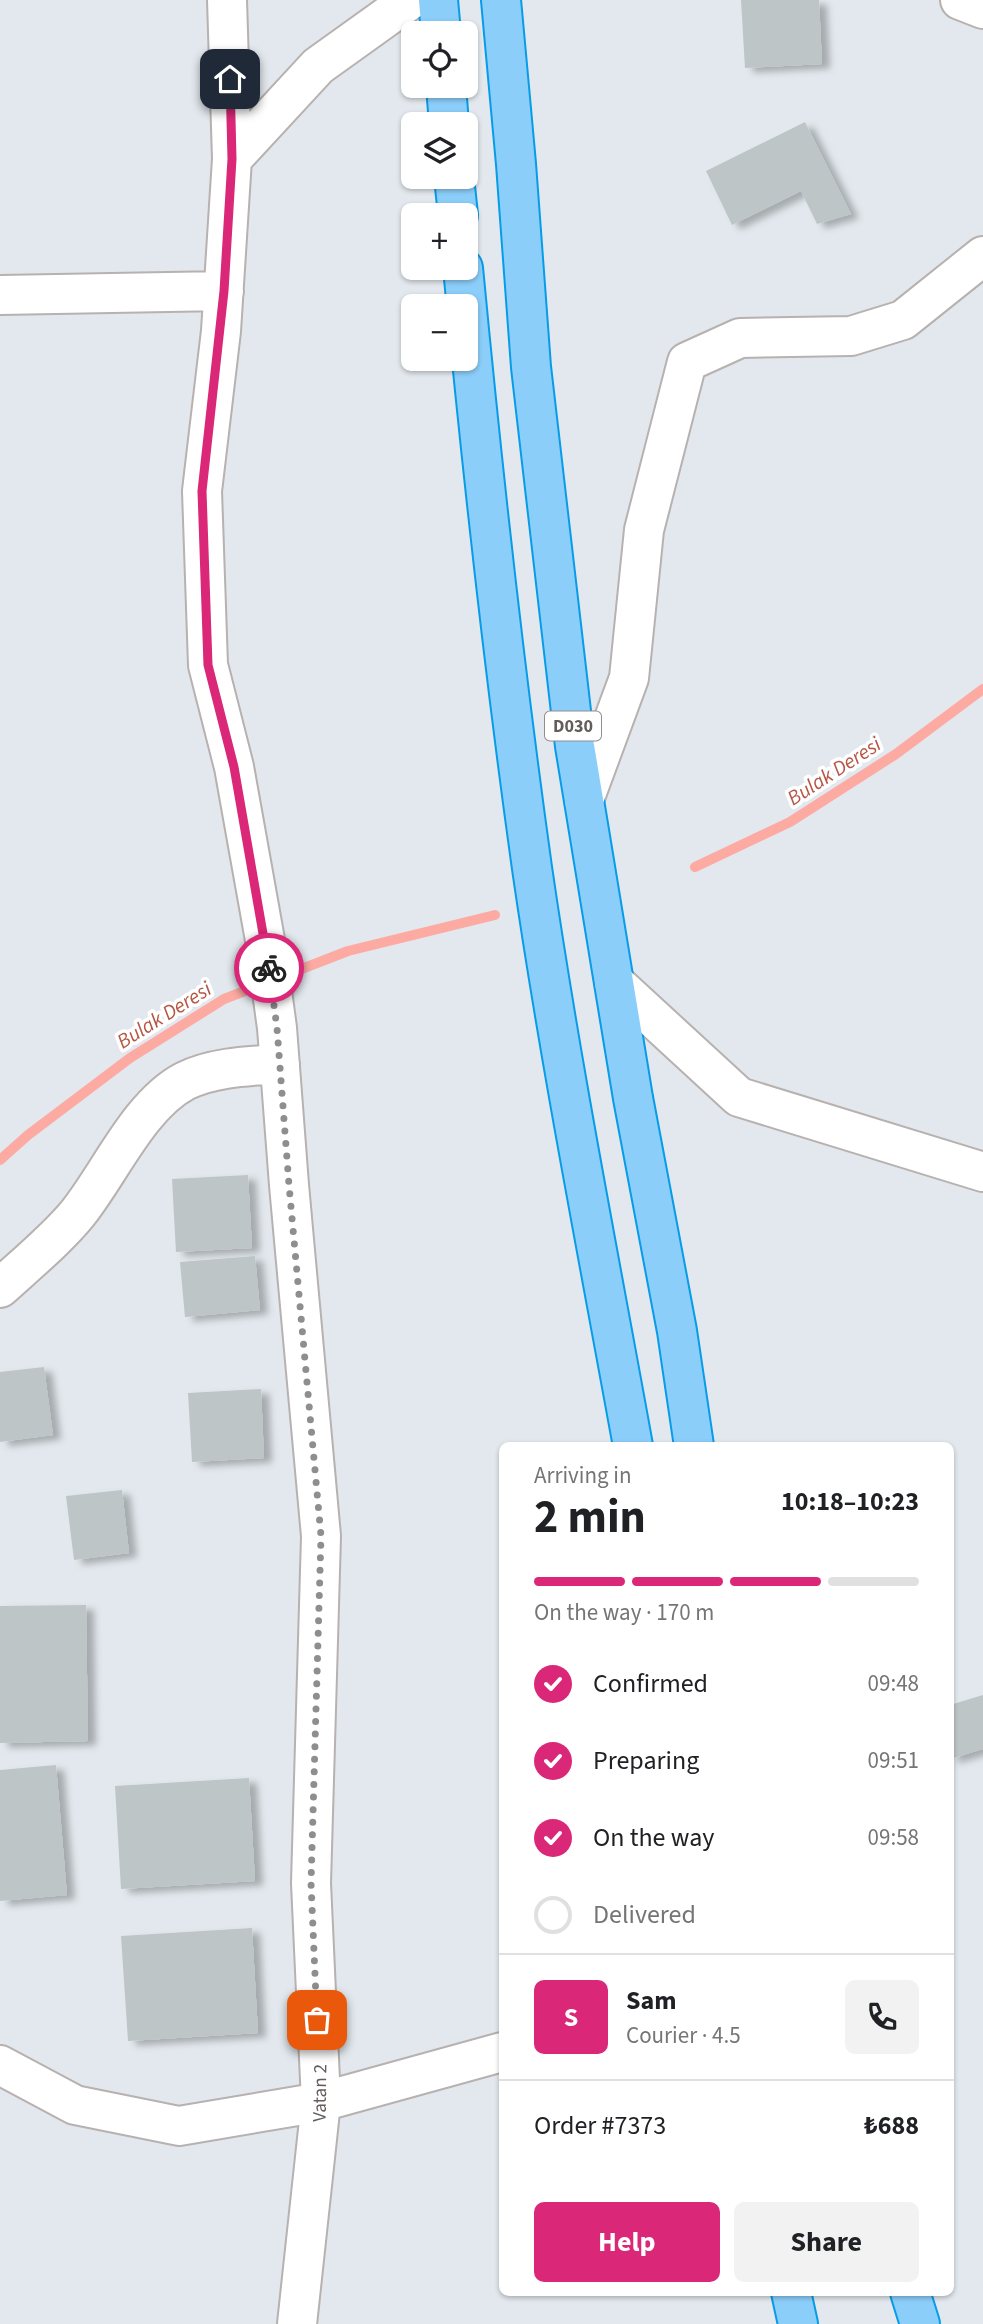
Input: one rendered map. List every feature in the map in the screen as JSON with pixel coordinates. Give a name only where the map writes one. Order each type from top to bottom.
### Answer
[{"type":"highway","points":[[438,0],[440,21]]},
{"type":"highway","name":"D030","points":[[500,0],[516,164],[531,367],[575,746],[633,1098],[677,1331],[693,1442]]},
{"type":"highway","points":[[464,280],[505,671],[529,845],[632,1442]]},
{"type":"highway","points":[[792,2296],[798,2324]]},
{"type":"highway","points":[[911,2296],[920,2324]]},
{"type":"street","name":"Vatan 2","points":[[228,0],[232,159],[224,291],[202,491],[208,665],[234,767],[265,940],[279,1046],[321,1536],[311,1883],[321,2102],[297,2324]]},
{"type":"street","points":[[232,159],[318,66],[411,0]]},
{"type":"street","points":[[960,0],[983,9]]},
{"type":"street","points":[[583,800],[629,678],[644,530],[687,362],[740,338],[851,335],[903,320],[983,256]]},
{"type":"street","points":[[0,295],[224,291]]},
{"type":"street","points":[[614,982],[739,1097],[983,1172]]},
{"type":"street","points":[[0,1288],[77,1215],[155,1104],[184,1082],[201,1075],[248,1066],[279,1046]]},
{"type":"street","points":[[0,2065],[75,2105],[179,2126],[321,2102],[499,2053]]},
{"type":"building","points":[[741,0],[819,0],[822,64],[745,68]]},
{"type":"building","points":[[805,122],[851,214],[817,224],[801,191],[732,225],[706,171]]},
{"type":"building","points":[[248,1175],[252,1248],[176,1252],[172,1179]]},
{"type":"building","points":[[255,1256],[260,1310],[185,1317],[180,1262]]},
{"type":"building","points":[[44,1367],[53,1435],[0,1442],[0,1372]]},
{"type":"building","points":[[261,1389],[264,1458],[192,1462],[188,1393]]},
{"type":"building","points":[[122,1490],[129,1553],[74,1560],[66,1496]]},
{"type":"building","points":[[86,1605],[88,1741],[0,1743],[0,1606]]},
{"type":"building","points":[[983,1695],[983,1749],[954,1758],[954,1704]]},
{"type":"building","points":[[56,1765],[67,1895],[0,1901],[0,1770]]},
{"type":"building","points":[[249,1778],[255,1881],[121,1889],[115,1786]]},
{"type":"building","points":[[252,1928],[258,2033],[128,2041],[121,1936]]},
{"type":"waterway","name":"Bulak Deresi","points":[[695,867],[790,822],[896,754],[983,689]]},
{"type":"waterway","name":"Bulak Deresi","points":[[0,1160],[28,1135],[130,1058],[224,999],[348,951],[495,915]]},
{"type":"way so far","points":[[269,968],[277,1028],[321,1536],[311,1883],[317,2020]]},
{"type":"route","points":[[230,79],[232,159],[224,291],[202,491],[208,665],[234,767],[269,968]]}]
